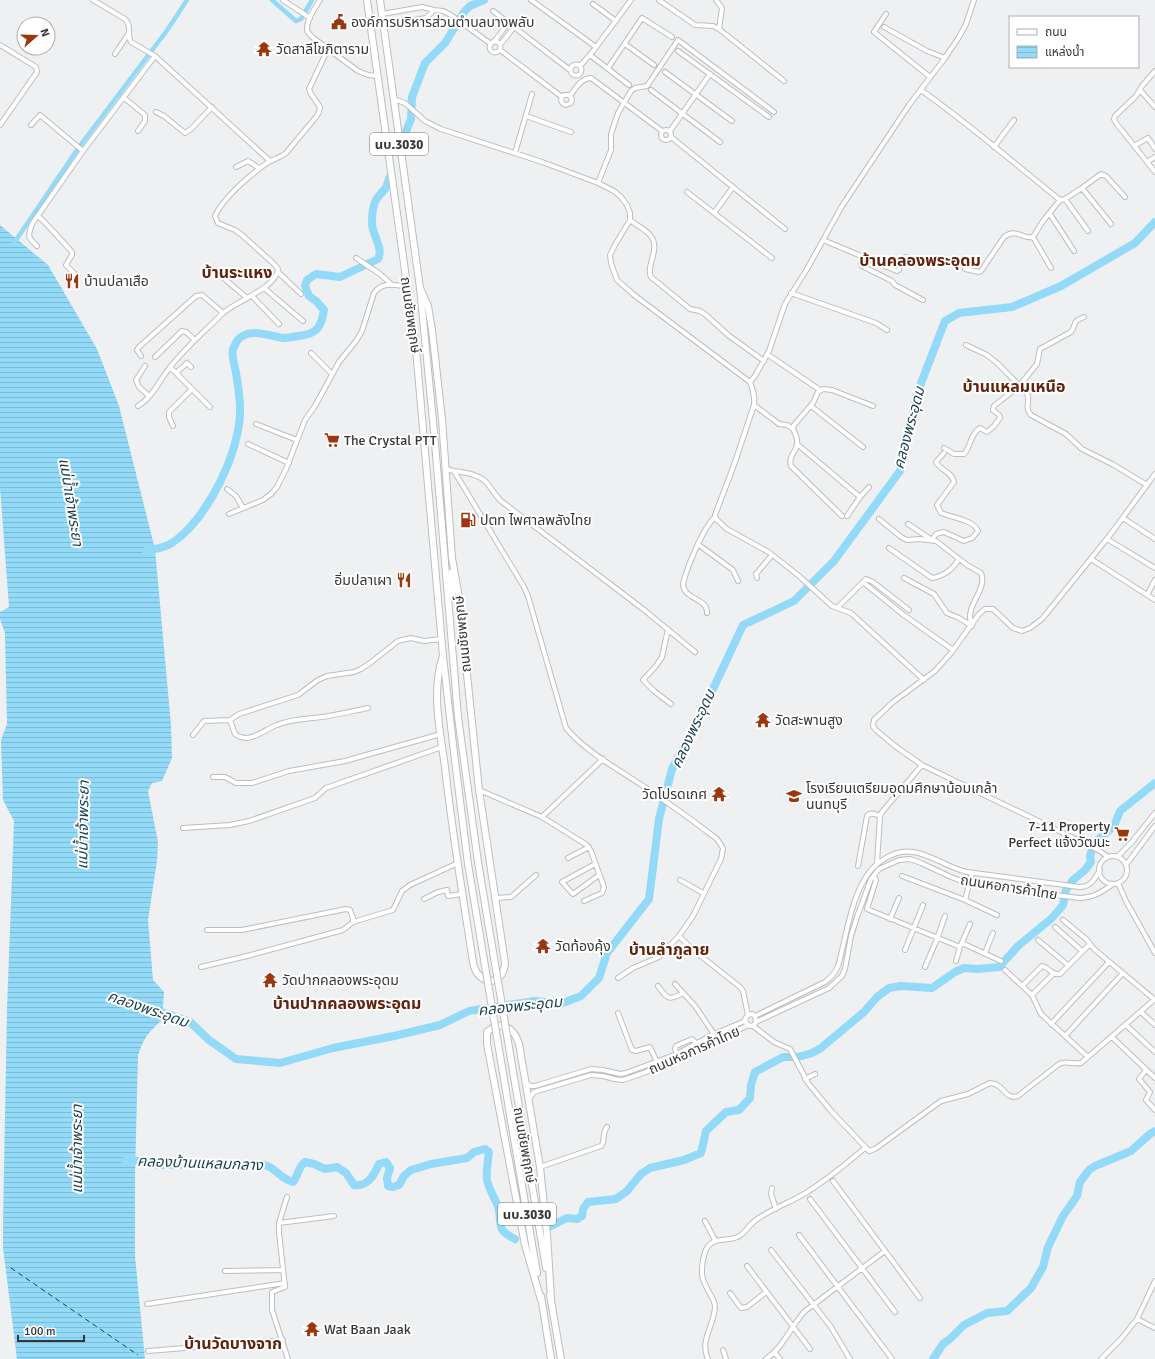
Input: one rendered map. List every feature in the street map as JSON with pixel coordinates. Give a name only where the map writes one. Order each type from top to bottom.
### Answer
[{"type":"main road","name":"ถนนชัยพฤกษ์","points":[[367,0],[408,287],[420,383],[443,656],[468,864],[551,1359]]},
{"type":"main road","name":"ถนนชัยพฤกษ์","points":[[380,0],[420,288],[430,382],[459,725],[478,862],[561,1359]]},
{"type":"main road","name":"ถนนชัยพฤกษ์","points":[[420,288],[428,306],[432,330],[446,469],[452,558],[459,597],[479,790],[505,964],[501,975],[497,979],[490,981],[484,980],[478,976],[475,970],[462,894],[437,700],[443,656]]},
{"type":"main road","points":[[450,619],[452,600],[452,558]]},
{"type":"main road","points":[[541,1300],[525,1245],[486,1037],[487,1032],[497,1026],[505,1026],[511,1030],[516,1036],[519,1044],[540,1167],[551,1298]]},
{"type":"street","points":[[93,0],[125,19],[128,23],[129,39],[131,42],[154,55],[270,161]]},
{"type":"street","points":[[283,0],[310,18]]},
{"type":"street","points":[[320,0],[307,24],[307,31],[312,37],[358,71],[378,76]]},
{"type":"street","points":[[531,0],[596,47]]},
{"type":"street","points":[[580,66],[631,0]]},
{"type":"street","points":[[659,0],[695,25],[713,26],[719,29],[784,81]]},
{"type":"street","points":[[716,0],[722,8],[719,29]]},
{"type":"street","points":[[750,382],[764,361],[779,318],[791,293],[807,269],[842,206],[909,105],[945,58],[966,24],[974,0]]},
{"type":"street","points":[[592,4],[616,21]]},
{"type":"street","points":[[382,14],[422,7],[443,11],[492,43],[498,42],[500,48],[562,98],[563,104],[568,105],[572,101],[570,96]]},
{"type":"street","points":[[383,25],[426,18],[434,10]]},
{"type":"street","points":[[493,11],[570,70],[572,74],[577,75],[581,72],[580,66]]},
{"type":"street","points":[[886,14],[874,32],[930,77]]},
{"type":"street","points":[[608,68],[642,18],[672,37]]},
{"type":"street","points":[[508,23],[492,43],[490,49],[492,52],[497,52],[514,27]]},
{"type":"street","points":[[884,27],[927,51],[945,58]]},
{"type":"street","points":[[115,54],[129,32]]},
{"type":"street","points":[[598,183],[612,150],[611,134],[618,113],[624,102],[631,91],[635,88],[647,86],[678,40],[774,112]]},
{"type":"street","points":[[625,44],[654,65]]},
{"type":"street","points":[[0,46],[36,67],[37,72],[0,125]]},
{"type":"street","points":[[301,294],[278,272],[274,264],[247,239],[235,230],[222,226],[216,220],[215,216],[220,207],[238,187],[260,168],[286,153],[319,112],[319,104],[309,89],[328,49]]},
{"type":"street","points":[[678,51],[768,117]]},
{"type":"street","points":[[37,246],[28,236],[32,224],[83,150],[154,55]]},
{"type":"street","points":[[590,55],[629,85]]},
{"type":"street","points":[[570,70],[574,64],[580,66]]},
{"type":"street","points":[[1155,71],[1136,96],[1115,116],[1114,119],[1155,172]]},
{"type":"street","points":[[664,72],[732,121]]},
{"type":"street","points":[[710,74],[670,131],[671,137],[785,229]]},
{"type":"street","points":[[570,96],[580,82],[591,78],[662,131],[670,131]]},
{"type":"street","points":[[652,90],[720,142]]},
{"type":"street","points":[[921,90],[960,118],[994,147],[1063,200],[1088,231]]},
{"type":"street","points":[[1140,90],[1155,107]]},
{"type":"street","points":[[515,153],[532,94]]},
{"type":"street","points":[[562,98],[566,95],[570,96]]},
{"type":"street","points":[[123,97],[145,115],[145,121],[138,131]]},
{"type":"street","points":[[393,99],[408,105],[421,118],[441,129],[515,153],[598,183],[614,191],[627,205],[630,213],[630,220],[610,255],[617,280],[634,295],[750,382],[754,396],[754,405],[715,517],[709,524],[685,577],[683,589],[704,605],[707,609],[707,613]]},
{"type":"street","points":[[156,112],[164,116],[185,133],[191,129],[212,107]]},
{"type":"street","points":[[32,125],[40,115],[83,150]]},
{"type":"street","points":[[526,116],[571,132]]},
{"type":"street","points":[[994,147],[1014,120]]},
{"type":"street","points":[[662,131],[661,134],[663,139],[668,140],[671,137]]},
{"type":"street","points":[[1134,146],[1148,138],[1155,149]]},
{"type":"street","points":[[1147,162],[1155,156]]},
{"type":"street","points":[[236,167],[248,161],[260,168]]},
{"type":"street","points":[[1033,237],[1043,221],[1063,200],[1082,188],[1098,175],[1102,174],[1106,176],[1125,197]]},
{"type":"street","points":[[714,213],[733,187]]},
{"type":"street","points":[[1082,188],[1111,224]]},
{"type":"street","points":[[687,192],[772,258]]},
{"type":"street","points":[[1050,214],[1074,251]]},
{"type":"street","points":[[38,216],[72,252],[72,255],[66,265],[75,274],[73,278]]},
{"type":"street","points":[[630,220],[650,234],[653,240],[654,253],[649,272],[651,278],[690,309],[700,311],[706,315],[728,335],[764,361]]},
{"type":"street","points":[[965,269],[979,272],[981,271],[1004,237],[1010,233],[1015,233],[1029,238],[1033,237]]},
{"type":"street","points":[[1033,237],[1051,268]]},
{"type":"street","points":[[823,240],[897,271],[899,270],[902,259],[906,257],[923,263]]},
{"type":"street","points":[[864,257],[861,263],[862,266],[892,281],[895,285],[923,300]]},
{"type":"street","points":[[356,258],[385,278],[391,284]]},
{"type":"street","points":[[214,270],[247,298]]},
{"type":"street","points":[[138,406],[149,396],[179,356],[223,313],[264,288],[278,272]]},
{"type":"street","points":[[229,514],[263,500],[271,494],[282,479],[305,420],[316,406],[339,362],[356,342],[362,331],[374,294],[380,286],[391,284],[408,287]]},
{"type":"street","points":[[264,288],[303,321]]},
{"type":"street","points":[[791,293],[876,323],[887,330]]},
{"type":"street","points":[[141,356],[137,350],[139,347],[196,296],[202,295],[223,313]]},
{"type":"street","points":[[252,296],[279,324]]},
{"type":"street","points":[[932,540],[936,534],[944,532],[964,541],[972,538],[978,531],[976,526],[971,523],[941,513],[938,509],[937,505],[954,482],[952,476],[936,462],[944,450],[954,454],[964,454],[978,429],[980,428],[987,432],[998,420],[1000,417],[993,410],[994,406],[1019,386],[1037,364],[1040,349],[1071,332],[1074,329],[1075,320],[1084,317]]},
{"type":"street","points":[[155,357],[182,331],[186,332],[195,340]]},
{"type":"street","points":[[966,345],[997,363],[1025,391],[1028,396],[1028,411],[1031,415],[1066,434],[1082,449],[1114,465],[1147,485]]},
{"type":"street","points":[[311,353],[332,374]]},
{"type":"street","points":[[767,354],[820,390],[832,390],[873,406]]},
{"type":"street","points":[[179,356],[191,367]]},
{"type":"street","points":[[176,373],[187,363]]},
{"type":"street","points":[[145,366],[136,380],[139,387],[149,396]]},
{"type":"street","points":[[170,367],[210,407]]},
{"type":"street","points":[[173,426],[169,417],[169,412],[192,389]]},
{"type":"street","points":[[793,429],[794,425],[811,406],[820,390]]},
{"type":"street","points":[[754,405],[779,424],[787,425],[793,429],[797,436],[798,444],[791,458],[791,466],[842,516]]},
{"type":"street","points":[[811,406],[863,447]]},
{"type":"street","points":[[256,424],[297,440]]},
{"type":"street","points":[[248,444],[288,463]]},
{"type":"street","points":[[798,444],[860,497]]},
{"type":"street","points":[[446,469],[478,476],[483,479],[501,501],[668,629],[695,652]]},
{"type":"street","points":[[454,471],[526,592],[566,728],[571,734],[603,760],[654,793],[717,839],[723,848],[721,859],[693,916],[679,936],[659,957],[632,968],[618,978]]},
{"type":"street","points":[[1126,865],[1117,857],[1108,857],[1086,844],[922,765],[895,746],[873,726],[874,720],[893,702],[935,671],[953,650],[979,614],[985,609],[993,609],[1013,628],[1022,631],[1030,628],[1042,619],[1107,539],[1155,474]]},
{"type":"street","points":[[847,516],[869,487]]},
{"type":"street","points":[[227,489],[236,496],[244,508]]},
{"type":"street","points":[[715,517],[721,525],[772,555],[799,576],[832,606],[851,613],[924,680]]},
{"type":"street","points":[[1123,518],[1155,539]]},
{"type":"street","points":[[879,519],[907,540],[932,540]]},
{"type":"street","points":[[908,524],[982,574],[982,582],[969,615],[972,624]]},
{"type":"street","points":[[1107,539],[1155,568]]},
{"type":"street","points":[[699,545],[733,570],[738,581]]},
{"type":"street","points":[[889,548],[932,578],[938,577],[952,569],[959,559]]},
{"type":"street","points":[[757,578],[756,574],[772,555]]},
{"type":"street","points":[[1091,559],[1155,600]]},
{"type":"street","points":[[904,578],[934,594],[947,613],[972,624]]},
{"type":"street","points":[[838,607],[863,582],[868,579],[909,610]]},
{"type":"street","points":[[1147,595],[1155,580]]},
{"type":"street","points":[[863,582],[901,613],[953,650]]},
{"type":"street","points":[[668,629],[662,657],[643,680],[671,704]]},
{"type":"street","points":[[193,735],[204,721],[230,720],[239,714],[298,695],[318,680],[327,676],[354,672],[370,663],[398,641],[411,638],[424,641],[442,639]]},
{"type":"street","points":[[230,720],[235,734],[244,739],[251,738],[278,724],[304,718],[321,717],[368,708]]},
{"type":"street","points":[[213,777],[225,777],[236,783],[252,782],[289,771],[344,761],[441,734]]},
{"type":"street","points":[[182,828],[249,821],[315,798],[326,788],[442,748]]},
{"type":"street","points":[[542,817],[603,760]]},
{"type":"street","points":[[879,869],[877,863],[880,816],[922,765]]},
{"type":"street","points":[[479,790],[542,817],[587,844],[604,887],[602,893],[584,901]]},
{"type":"street","points":[[1117,857],[1132,842],[1155,813]]},
{"type":"street","points":[[858,866],[867,816],[870,814],[877,814],[880,816]]},
{"type":"street","points":[[1108,857],[1102,862],[1100,870],[1102,878],[1109,883],[1116,883],[1124,878],[1126,874],[1126,865],[1155,826]]},
{"type":"street","points":[[568,858],[589,848]]},
{"type":"street","name":"ถนนหอการค้าไทย","points":[[526,1082],[528,1085],[535,1086],[592,1069],[620,1074],[658,1062],[697,1044],[714,1034],[745,1021],[748,1015],[752,1014],[755,1016],[825,982],[836,972],[840,964],[844,943],[856,900],[866,875],[877,863],[890,855],[902,852],[912,852],[924,855],[957,870],[1079,888],[1092,883],[1100,870]]},
{"type":"street","name":"ถนนหอการค้าไทย","points":[[529,1100],[530,1096],[534,1092],[591,1075],[603,1076],[614,1080],[622,1080],[685,1058],[751,1026],[756,1022],[829,988],[839,979],[845,969],[851,936],[871,879],[879,869],[899,860],[910,859],[969,884],[1010,888],[1079,898],[1086,898],[1100,893],[1116,883]]},
{"type":"street","points":[[200,967],[343,930],[353,922],[393,910],[402,891],[410,885],[458,863]]},
{"type":"street","points":[[595,864],[562,882],[573,894],[599,875]]},
{"type":"street","points":[[965,900],[972,873]]},
{"type":"street","points":[[494,898],[511,897],[536,875]]},
{"type":"street","points":[[867,909],[876,880],[874,876]]},
{"type":"street","points":[[902,876],[965,900],[997,915]]},
{"type":"street","points":[[1010,888],[1011,878]]},
{"type":"street","points":[[680,880],[703,893]]},
{"type":"street","points":[[1116,883],[1155,953]]},
{"type":"street","points":[[424,899],[438,892],[447,890],[448,896],[462,894]]},
{"type":"street","points":[[890,919],[899,898]]},
{"type":"street","points":[[904,950],[923,905]]},
{"type":"street","points":[[861,906],[937,938],[985,953],[1001,961]]},
{"type":"street","points":[[208,930],[242,930],[346,909],[350,910],[353,922]]},
{"type":"street","points":[[925,966],[945,916]]},
{"type":"street","points":[[751,1026],[774,1042],[790,1049],[805,1079],[869,1151],[875,1149],[941,1101],[968,1094],[990,1083],[995,1084],[1008,1095],[1013,1097],[1018,1096],[1059,1064],[1065,1062],[1079,1064],[1155,999],[1089,945],[1086,940],[1063,920]]},
{"type":"street","points":[[956,961],[970,924]]},
{"type":"street","points":[[1054,927],[1082,951]]},
{"type":"street","points":[[985,953],[993,933]]},
{"type":"street","points":[[679,936],[692,950],[740,987],[743,991],[748,1015]]},
{"type":"street","points":[[1038,940],[1068,965]]},
{"type":"street","points":[[1023,985],[1042,966],[1045,966],[1054,973],[1060,974],[1089,945]]},
{"type":"street","points":[[1051,1024],[1109,962]]},
{"type":"street","points":[[1005,970],[1023,985],[1032,995],[1041,1014],[1088,1057]]},
{"type":"street","points":[[1032,995],[1054,973]]},
{"type":"street","points":[[1065,1036],[1123,973]]},
{"type":"street","points":[[675,984],[695,1006],[714,1034]]},
{"type":"street","points":[[658,986],[668,998],[671,999],[683,993]]},
{"type":"street","points":[[1141,1012],[1155,1025]]},
{"type":"street","points":[[618,1013],[632,1050],[636,1051],[650,1047],[658,1062]]},
{"type":"street","name":"ถนนหอการค้าไทย","points":[[755,1016],[756,1022]]},
{"type":"street","name":"ถนนหอการค้าไทย","points":[[745,1021],[751,1026]]},
{"type":"street","points":[[1126,1025],[1155,1052]]},
{"type":"street","points":[[1112,1037],[1155,1078]]},
{"type":"street","points":[[677,1054],[675,1049],[676,1046],[692,1039],[697,1044]]},
{"type":"street","points":[[1146,1070],[1139,1079],[1149,1090],[1146,1100],[1155,1110]]},
{"type":"street","points":[[805,1079],[815,1074]]},
{"type":"street","points":[[571,1075],[572,1081]]},
{"type":"street","points":[[540,1167],[601,1146],[603,1144],[604,1132],[607,1127]]},
{"type":"street","points":[[708,1359],[704,1346],[706,1335],[714,1316],[715,1307],[714,1301],[704,1282],[702,1270],[705,1252],[709,1246],[715,1240],[738,1237],[757,1219],[809,1191],[866,1148]]},
{"type":"street","points":[[833,1181],[920,1298]]},
{"type":"street","points":[[772,1188],[771,1194],[776,1209]]},
{"type":"street","points":[[288,1197],[279,1223],[286,1287],[272,1292],[271,1305],[288,1359]]},
{"type":"street","points":[[810,1199],[895,1312]]},
{"type":"street","points":[[279,1223],[334,1216]]},
{"type":"street","points":[[705,1221],[715,1240]]},
{"type":"street","points":[[799,1234],[892,1359]]},
{"type":"street","points":[[772,1250],[831,1327],[850,1359]]},
{"type":"street","points":[[766,1359],[775,1353],[793,1327],[796,1320],[813,1304],[885,1251]]},
{"type":"street","points":[[747,1266],[810,1349]]},
{"type":"street","points":[[225,1271],[283,1270]]},
{"type":"street","points":[[1100,1359],[1121,1340],[1137,1319],[1155,1281]]},
{"type":"street","points":[[147,1304],[285,1284]]},
{"type":"street","points":[[730,1293],[741,1308],[744,1308],[766,1292]]},
{"type":"street","points":[[1137,1319],[1155,1328]]},
{"type":"street","points":[[148,1351],[283,1340]]},
{"type":"street","points":[[723,1350],[726,1359]]},
{"type":"street","points":[[775,1353],[780,1359]]},
{"type":"water","name":"แม่น้ำเจ้าพระยา","points":[[0,225],[48,265],[97,349],[119,406],[155,549],[171,725],[172,758],[162,781],[152,783],[148,791],[158,842],[157,861],[148,920],[153,980],[164,992],[162,1020],[147,1036],[142,1044],[138,1056],[135,1175],[135,1256],[145,1359],[17,1359],[3,1248],[7,1009],[14,821],[3,800],[1,740],[7,724],[5,633],[0,619],[0,612],[9,607],[0,487]]},
{"type":"waterway","points":[[14,243],[79,147],[168,29],[187,0]]},
{"type":"waterway","points":[[272,0],[296,21],[301,19],[312,0]]},
{"type":"waterway","points":[[403,139],[411,119],[412,97],[425,63],[445,43],[464,12],[470,6],[484,0]]},
{"type":"waterway","points":[[146,551],[169,545],[185,532],[198,518],[220,483],[235,444],[239,426],[239,396],[232,355],[237,341],[242,336],[253,333],[285,338],[310,334],[317,329],[324,310],[309,296],[305,286],[307,280],[316,274],[340,277],[378,259],[380,250],[372,223],[374,204],[386,187],[389,178]]},
{"type":"waterway","name":"คลองพระอุดม","points":[[153,1009],[190,1022],[209,1040],[236,1059],[280,1063],[333,1048],[440,1025],[469,1011],[535,1001],[560,1004],[581,996],[599,978],[607,953],[649,899],[659,819],[672,769],[706,704],[743,625],[794,601],[834,561],[900,471],[918,391],[945,321],[959,313],[1012,307],[1061,286],[1135,243],[1155,222]]},
{"type":"waterway","name":"คลองบ้านแหลมกลาง","points":[[551,1226],[567,1218],[577,1219],[582,1216],[583,1209],[588,1202],[616,1199],[627,1191],[641,1174],[650,1168],[684,1160],[701,1153],[706,1131],[726,1112],[739,1110],[750,1098],[751,1085],[755,1072],[783,1057],[798,1057],[812,1053],[821,1048],[864,1012],[877,997],[889,988],[901,986],[932,988],[955,972],[964,968],[978,969],[999,967],[1018,946],[1052,918],[1063,905],[1066,890],[1073,880],[1085,870],[1091,862],[1090,856],[1094,843],[1114,826],[1120,811],[1155,783]]},
{"type":"waterway","points":[[933,1359],[943,1344],[964,1325],[987,1313],[1007,1311],[1031,1288],[1043,1267],[1048,1247],[1063,1216],[1077,1196],[1080,1182],[1089,1170],[1131,1151],[1155,1131]]},
{"type":"waterway","name":"คลองบ้านแหลมกลาง","points":[[125,1161],[138,1161],[159,1165],[260,1164],[270,1167],[284,1178],[293,1182],[301,1166],[305,1162],[325,1169],[337,1167],[346,1173],[354,1185],[367,1182],[379,1164],[386,1162],[390,1168],[387,1178],[388,1186],[393,1187],[399,1185],[404,1176],[411,1170],[431,1164],[467,1158],[474,1152],[485,1149],[489,1152],[487,1180],[498,1206],[500,1225],[504,1232],[515,1239]]},
{"type":"ferry route","points":[[11,1268],[138,1355]]},
{"type":"place","name":"องค์การบริหารส่วนตำบลบางพลับ","points":[[339,22]]},
{"type":"place","name":"วัดสาลีโขภิตาราม","points":[[264,49]]},
{"type":"place","name":"บ้านปลาเสือ","points":[[72,281]]},
{"type":"place","name":"The Crystal PTT","points":[[332,440]]},
{"type":"place","name":"ปตท ไพศาลพลังไทย","points":[[468,520]]},
{"type":"place","name":"อิ่มปลาเผา","points":[[404,580]]},
{"type":"place","name":"วัดสะพานสูง","points":[[763,720]]},
{"type":"place","name":"วัดโปรดเกศ","points":[[719,794]]},
{"type":"place","name":"โรงเรียนเตรียมอุดมศึกษาน้อมเกล้า นนทบุรี","points":[[794,796]]},
{"type":"place","name":"7-11 Property Perfect แจ้งวัฒนะ","points":[[1122,834]]},
{"type":"place","name":"วัดท้องคุ้ง","points":[[543,946]]},
{"type":"place","name":"วัดปากคลองพระอุดม","points":[[270,980]]},
{"type":"place","name":"Wat Baan Jaak","points":[[312,1329]]},
{"type":"district","name":"บ้านคลองพระอุดม","points":[[920,260]]},
{"type":"district","name":"บ้านระแหง","points":[[237,272]]},
{"type":"district","name":"บ้านแหลมเหนือ","points":[[1014,386]]},
{"type":"district","name":"บ้านลำภูลาย","points":[[669,949]]},
{"type":"district","name":"บ้านปากคลองพระอุดม","points":[[347,1003]]},
{"type":"district","name":"บ้านวัดบางจาก","points":[[233,1343]]}]
